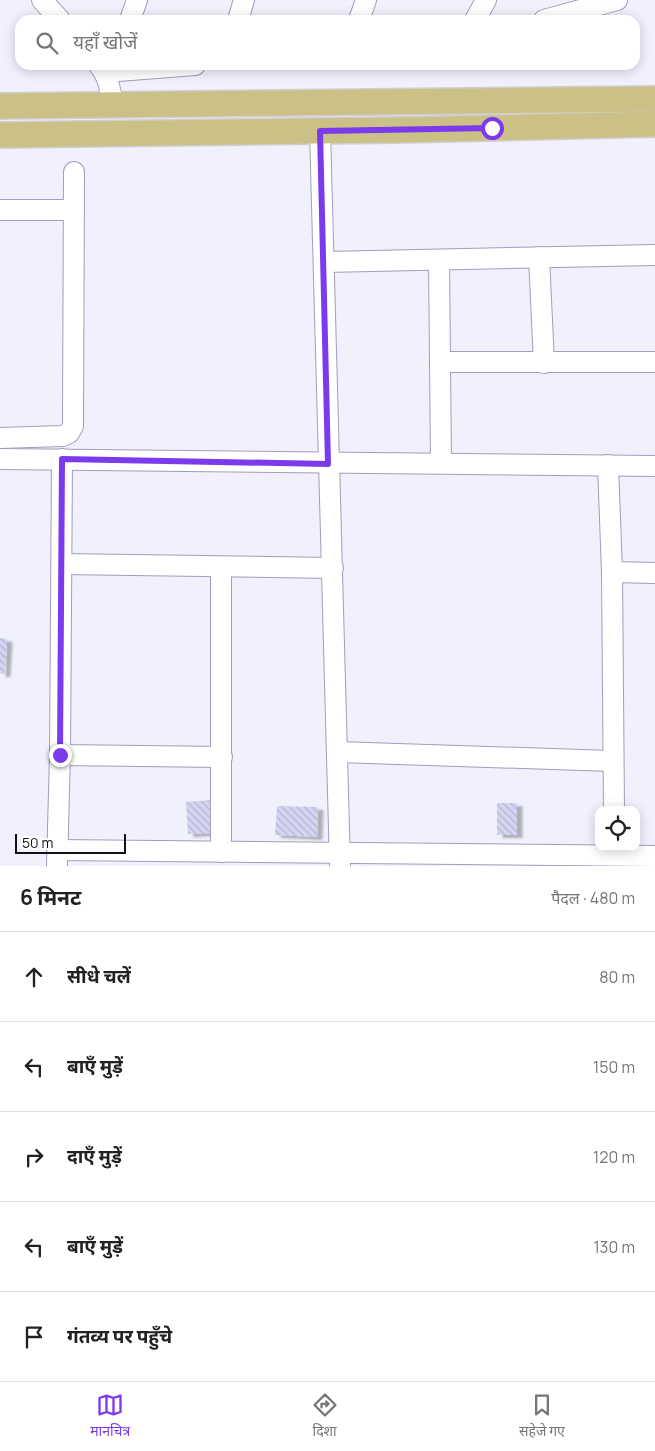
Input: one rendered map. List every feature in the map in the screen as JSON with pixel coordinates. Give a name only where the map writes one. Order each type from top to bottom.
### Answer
[{"type":"main road","points":[[0,106],[655,99]]},
{"type":"main road","points":[[0,135],[655,124]]},
{"type":"street","points":[[42,0],[56,15]]},
{"type":"street","points":[[132,15],[136,0]]},
{"type":"street","points":[[240,15],[244,0]]},
{"type":"street","points":[[361,15],[366,0]]},
{"type":"street","points":[[478,15],[486,0]]},
{"type":"street","points":[[562,15],[617,0]]},
{"type":"street","points":[[109,70],[112,105]]},
{"type":"street","points":[[320,131],[340,859]]},
{"type":"street","points":[[0,438],[63,436],[69,433],[73,426],[74,172]]},
{"type":"street","points":[[0,210],[74,210]]},
{"type":"street","points":[[325,262],[655,255]]},
{"type":"street","points":[[539,257],[544,363]]},
{"type":"street","points":[[440,260],[441,463]]},
{"type":"street","points":[[442,362],[655,362]]},
{"type":"street","points":[[0,458],[328,464],[441,463],[655,466]]},
{"type":"street","points":[[62,459],[58,858],[221,852],[340,859],[615,851],[655,856]]},
{"type":"street","points":[[608,465],[612,572],[614,806]]},
{"type":"street","points":[[62,564],[333,568]]},
{"type":"street","points":[[221,567],[221,852]]},
{"type":"street","points":[[612,572],[655,574]]},
{"type":"street","points":[[338,752],[612,761]]},
{"type":"street","points":[[60,755],[222,757]]},
{"type":"building","points":[[0,638],[7,639],[5,674],[0,674]]},
{"type":"building","points":[[210,800],[212,833],[188,834],[186,802]]},
{"type":"building","points":[[497,803],[517,803],[517,835],[497,835]]},
{"type":"building","points":[[277,806],[318,807],[317,837],[275,835]]},
{"type":"route","points":[[60,755],[62,459],[328,464],[325,262],[320,131],[492,128]]}]
